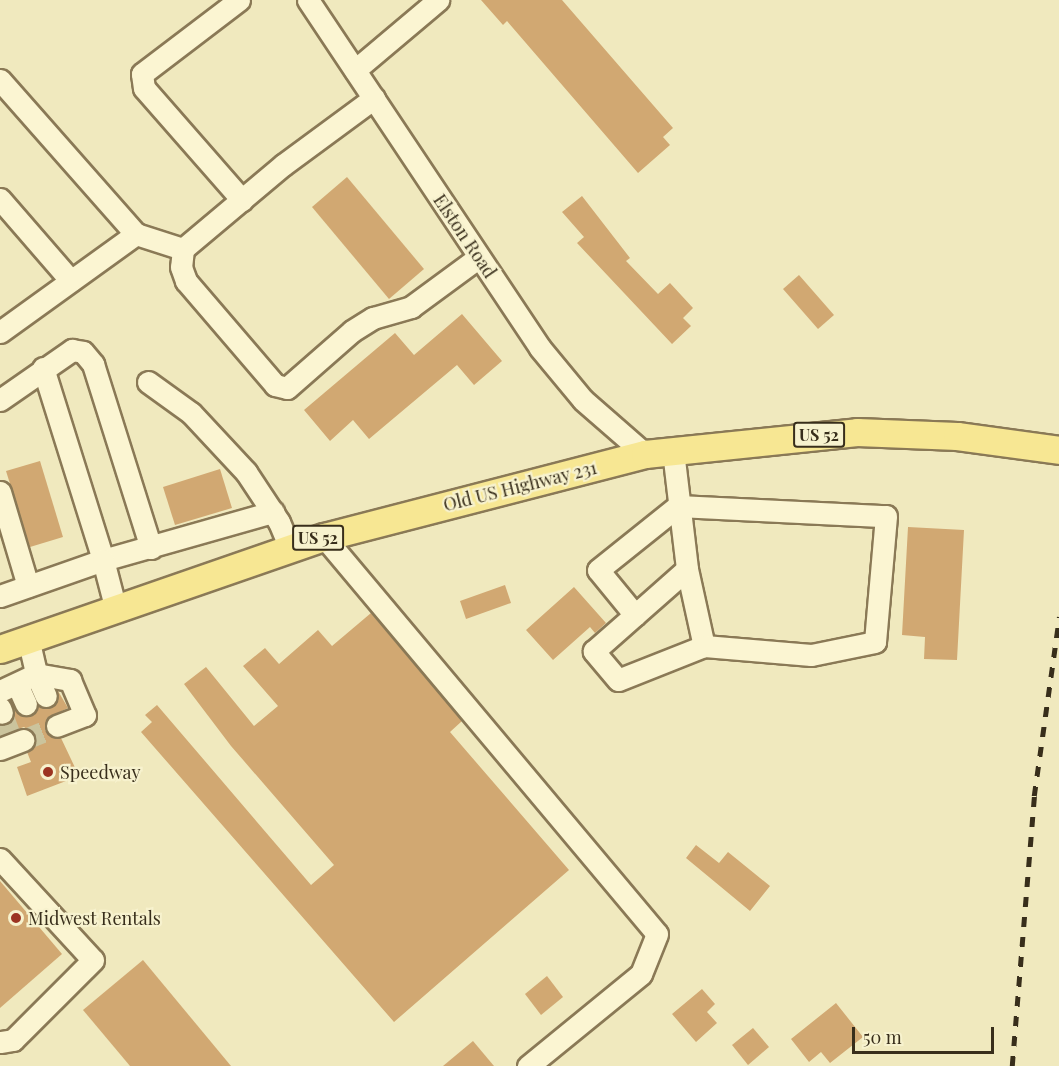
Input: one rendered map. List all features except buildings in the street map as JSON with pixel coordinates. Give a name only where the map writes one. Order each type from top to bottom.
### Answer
[{"type":"main road","name":"Old US Highway 231","points":[[0,649],[115,606],[324,537],[645,454],[857,432],[994,440],[1059,450]]},
{"type":"street","points":[[239,0],[142,74],[144,88],[242,200]]},
{"type":"street","name":"Elston Road","points":[[308,0],[479,257],[557,369],[583,400],[645,454]]},
{"type":"street","points":[[355,70],[438,0]]},
{"type":"street","points":[[0,80],[136,234],[183,249]]},
{"type":"street","points":[[374,98],[242,200],[183,249],[181,267],[186,281],[275,385],[287,388],[352,331],[373,318],[411,307],[479,257]]},
{"type":"street","points":[[0,199],[71,281]]},
{"type":"street","points":[[0,332],[136,234]]},
{"type":"street","points":[[0,400],[72,350],[82,352],[93,364],[151,548]]},
{"type":"street","points":[[43,368],[103,560],[115,606]]},
{"type":"street","points":[[148,381],[213,435],[246,472],[273,512],[290,548]]},
{"type":"street","points":[[673,451],[687,569],[704,646]]},
{"type":"street","points":[[0,492],[28,586]]},
{"type":"street","points":[[635,615],[598,570],[678,506],[886,516],[875,642],[810,655],[704,646],[618,680],[594,651],[635,615],[687,569]]},
{"type":"street","points":[[0,596],[103,560],[273,512]]},
{"type":"street","points":[[324,537],[657,934],[641,974],[528,1066]]},
{"type":"street","points":[[28,638],[36,674],[46,696]]},
{"type":"street","points":[[26,704],[9,688],[36,674],[70,680],[85,715],[58,724]]},
{"type":"street","points":[[0,859],[93,960],[14,1040],[0,1042]]},
{"type":"tunnel","points":[[2,713],[11,737]]},
{"type":"tunnel","points":[[23,740],[57,726]]},
{"type":"railway","points":[[1012,1066],[1034,796],[1059,617]]},
{"type":"place","name":"Speedway","points":[[48,772]]},
{"type":"place","name":"Midwest Rentals","points":[[16,918]]}]
